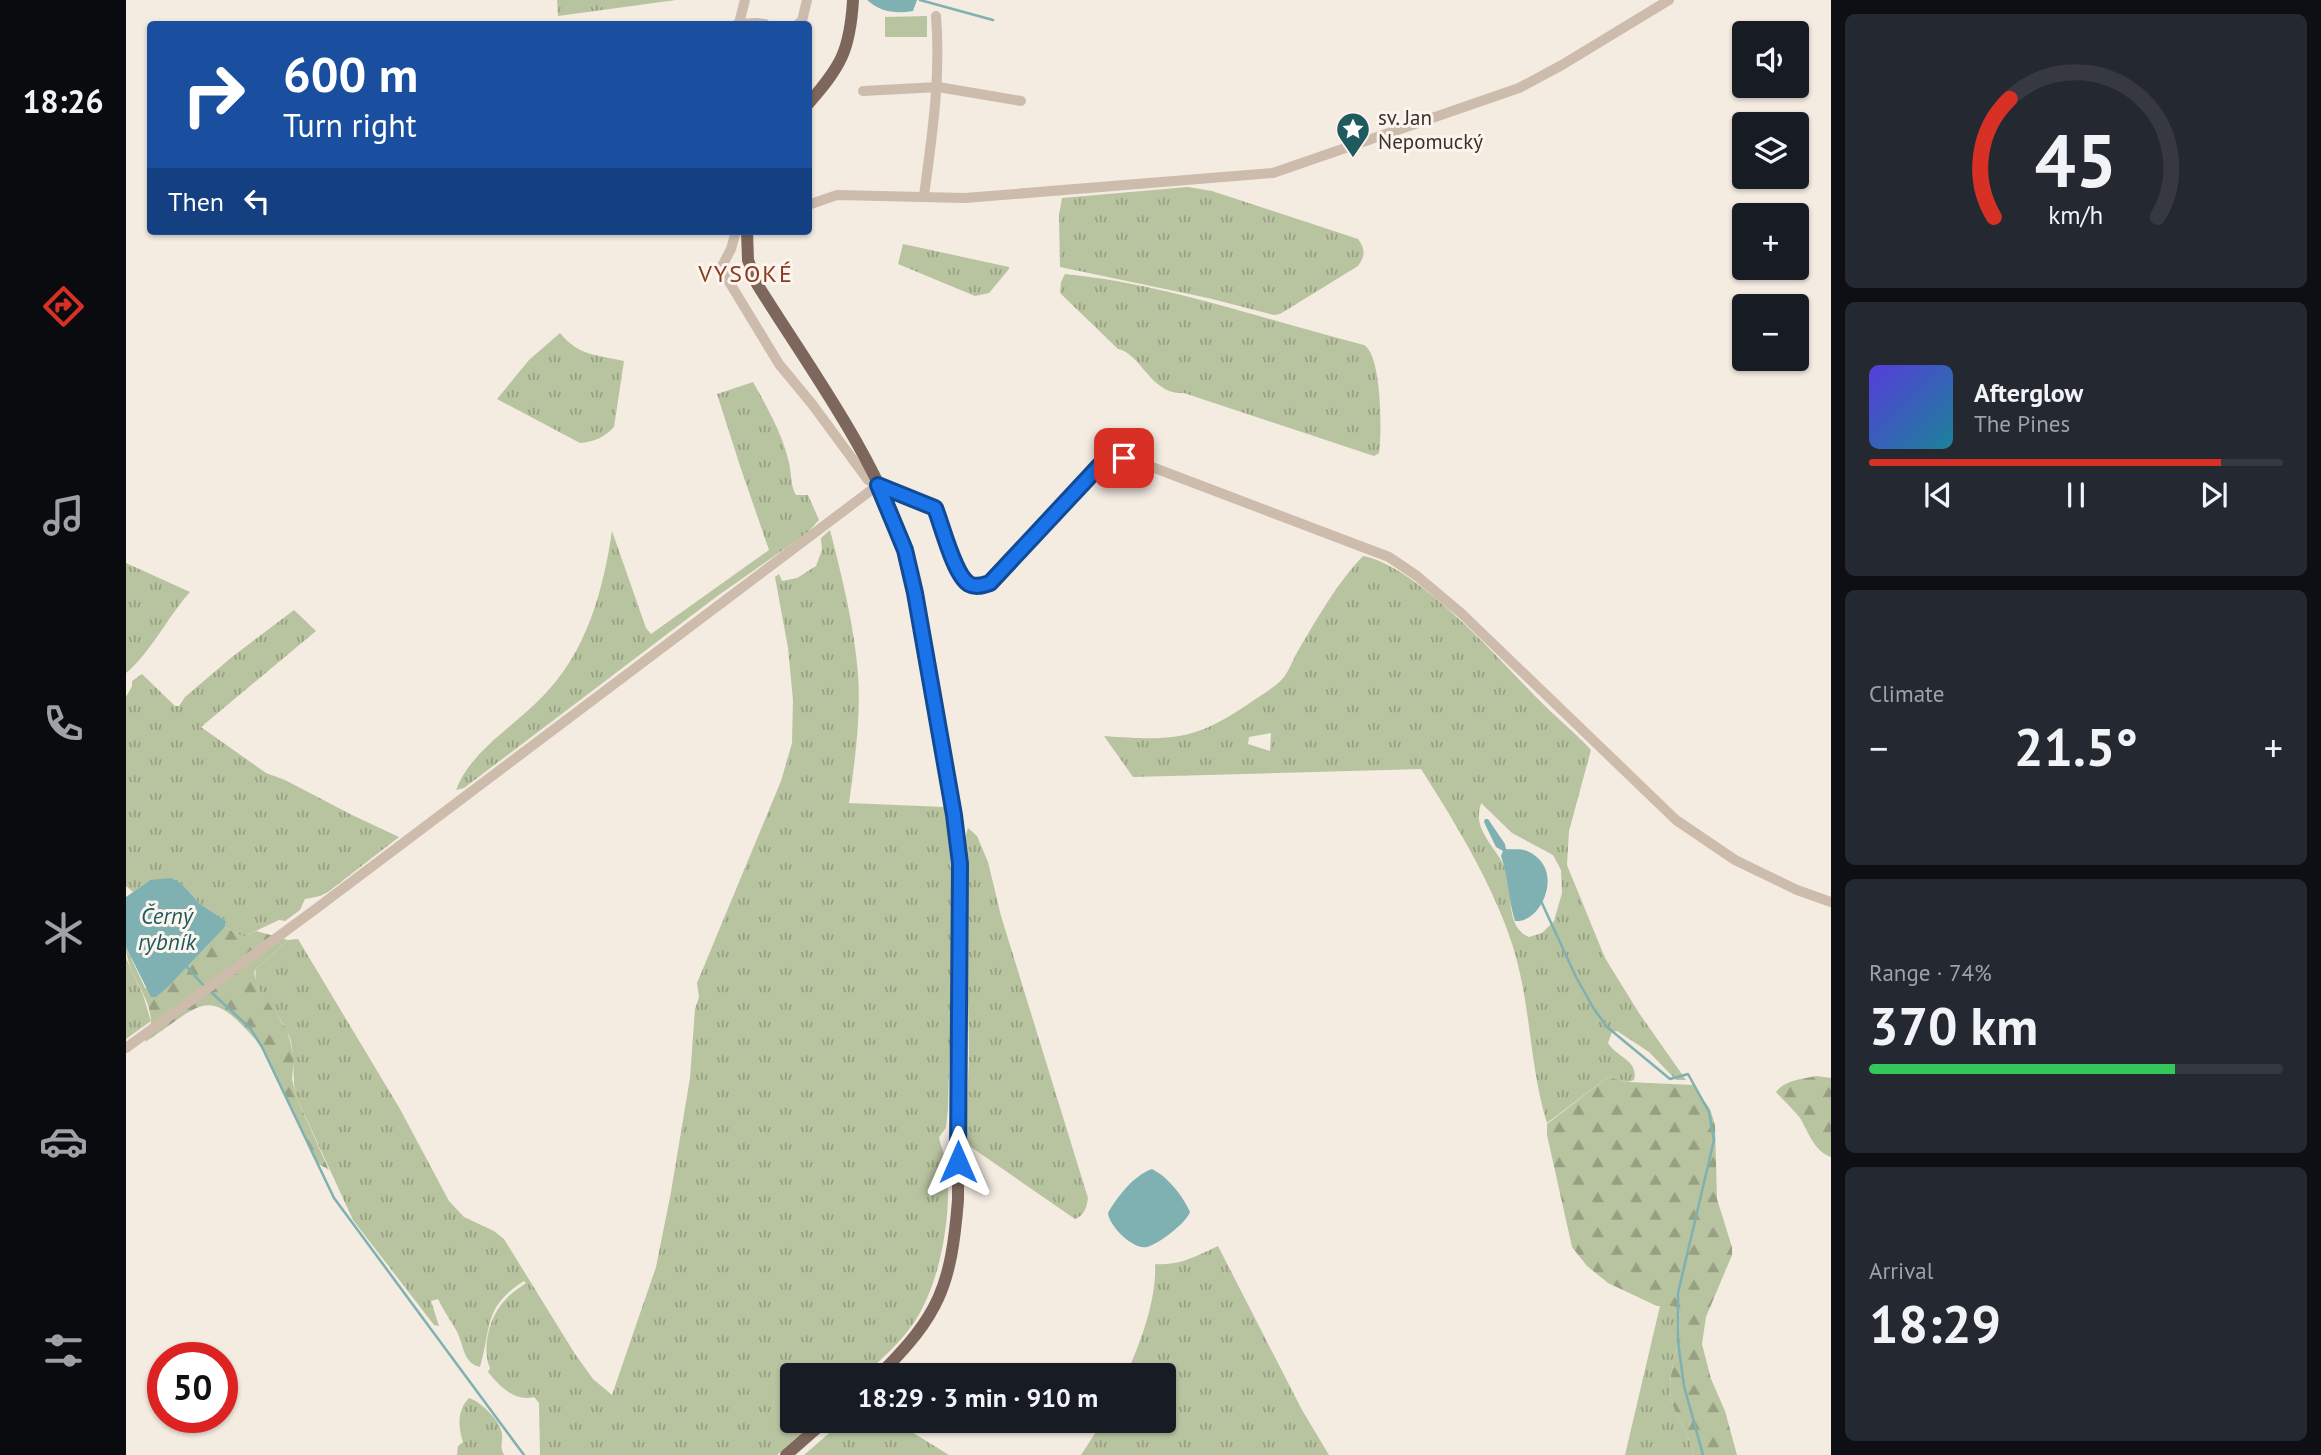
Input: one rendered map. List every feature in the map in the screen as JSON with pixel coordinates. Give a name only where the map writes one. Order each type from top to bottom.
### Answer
[{"type":"main road","points":[[812,99],[835,72],[851,31],[853,0]]},
{"type":"main road","points":[[747,235],[748,260],[757,284],[848,430],[878,485],[905,550],[954,815],[960,864],[958,1200],[955,1233],[949,1272],[937,1304],[907,1347],[891,1363]]},
{"type":"main road","points":[[786,1455],[811,1433]]},
{"type":"street","points":[[739,21],[746,0]]},
{"type":"street","points":[[802,21],[807,0]]},
{"type":"street","points":[[812,204],[837,195],[965,198],[1273,173],[1519,88],[1669,0]]},
{"type":"street","points":[[924,197],[938,87],[936,16]]},
{"type":"street","points":[[863,91],[938,87],[1021,101]]},
{"type":"street","points":[[734,235],[722,266],[728,281],[779,364],[868,480],[935,508],[959,571],[968,583],[979,587],[990,583],[1102,463],[1124,458],[1365,547],[1389,557],[1417,576],[1461,614],[1676,820],[1735,860],[1797,890],[1831,902]]},
{"type":"street","points":[[126,1048],[313,911],[878,485]]},
{"type":"green space","points":[[557,0],[676,0],[558,16]]},
{"type":"green space","points":[[927,16],[927,37],[885,37],[885,17]]},
{"type":"green space","points":[[1188,187],[1212,191],[1358,239],[1364,253],[1362,259],[1358,266],[1280,314],[1274,315],[1208,298],[1060,267],[1059,215],[1062,198]]},
{"type":"green space","points":[[903,244],[1009,269],[989,293],[975,296],[898,264]]},
{"type":"green space","points":[[1065,274],[1178,294],[1364,345],[1370,352],[1377,378],[1379,453],[1374,456],[1163,388],[1134,358],[1118,349],[1060,293]]},
{"type":"green space","points":[[560,333],[581,350],[624,361],[614,427],[603,436],[590,441],[580,443],[497,399],[529,360]]},
{"type":"green space","points":[[753,382],[783,442],[794,491],[796,495],[808,495],[819,520],[807,533],[716,597],[464,788],[456,790],[472,763],[543,696],[571,660],[598,598],[612,531],[646,628],[651,634],[769,550],[717,394]]},
{"type":"green space","points":[[830,530],[851,619],[858,674],[858,722],[849,803],[944,807],[952,881],[953,957],[948,1109],[946,1128],[939,1137],[946,1160],[948,1207],[937,1270],[913,1324],[877,1363],[780,1363],[780,1433],[802,1433],[777,1455],[540,1455],[539,1403],[534,1397],[514,1395],[497,1383],[488,1372],[490,1368],[486,1351],[488,1332],[495,1314],[512,1293],[526,1283],[524,1281],[511,1290],[495,1309],[488,1329],[480,1367],[467,1357],[459,1335],[438,1299],[431,1301],[439,1326],[434,1325],[353,1220],[296,1096],[290,1039],[257,986],[256,969],[288,940],[298,939],[400,1109],[449,1201],[464,1217],[494,1231],[504,1239],[575,1354],[593,1379],[612,1395],[656,1267],[690,1078],[695,1009],[699,997],[697,983],[781,781],[792,743],[793,700],[788,648],[775,577],[779,574],[782,581],[797,578],[816,566],[822,550],[821,538]]},
{"type":"green space","points":[[1363,556],[1384,563],[1432,595],[1591,750],[1569,831],[1567,865],[1605,958],[1686,1080],[1676,1080],[1649,1052],[1617,1031],[1612,1032],[1608,1043],[1630,1063],[1635,1073],[1634,1080],[1628,1082],[1608,1077],[1547,1123],[1522,985],[1511,940],[1477,864],[1421,769],[1133,777],[1104,736],[1166,738],[1199,731],[1234,714],[1270,689],[1286,674],[1336,589]],"holes":[[[1271,733],[1270,751],[1248,744],[1249,737]],[[1481,803],[1512,833],[1553,855],[1561,870],[1562,893],[1554,921],[1542,933],[1529,937],[1516,926],[1507,873],[1481,826]]]},
{"type":"green space","points":[[126,563],[190,592],[143,656],[126,673]]},
{"type":"green space","points":[[294,610],[316,631],[201,727],[266,773],[399,837],[328,892],[305,899],[300,910],[285,921],[279,920],[243,937],[225,927],[226,921],[200,904],[182,884],[150,880],[133,892],[126,886],[126,697],[132,681],[142,674],[175,706],[179,706],[185,697],[232,657]]},
{"type":"green space","points":[[968,828],[977,836],[988,862],[1001,916],[1088,1198],[1081,1216],[1075,1219],[968,1145],[966,1140],[969,1054],[965,838]]},
{"type":"green space","points":[[225,927],[243,937],[256,931],[288,940],[254,973],[258,988],[287,1030],[294,1057],[292,1079],[296,1096],[329,1170],[317,1163],[262,1047],[229,1014],[217,1007],[194,1009],[145,1042],[151,1023],[150,1012],[130,966],[126,947],[145,988],[169,986]]},
{"type":"green space","points":[[126,958],[143,995],[151,1021],[126,1039]]},
{"type":"green space","points":[[1816,1076],[1831,1078],[1831,1157],[1816,1146],[1800,1118],[1776,1092],[1789,1082]]},
{"type":"green space","points":[[1608,1077],[1628,1082],[1693,1085],[1710,1109],[1715,1125],[1717,1199],[1732,1255],[1706,1317],[1702,1344],[1737,1455],[1694,1455],[1676,1413],[1670,1387],[1679,1329],[1679,1309],[1673,1306],[1657,1306],[1608,1283],[1587,1266],[1572,1247],[1547,1135],[1547,1124]]},
{"type":"green space","points":[[1218,1246],[1302,1410],[1329,1455],[1081,1455],[1095,1433],[1176,1433],[1176,1363],[1131,1363],[1150,1306],[1155,1264],[1180,1262]]},
{"type":"green space","points":[[1660,1306],[1679,1309],[1679,1329],[1670,1387],[1673,1405],[1694,1455],[1625,1455]]},
{"type":"green space","points":[[469,1398],[484,1407],[498,1423],[504,1455],[457,1455],[458,1446],[463,1442],[460,1431],[462,1408]]},
{"type":"green space","points":[[829,1433],[913,1433],[949,1455],[804,1455]]},
{"type":"water","points":[[867,0],[917,0],[913,11],[900,12],[883,10]]},
{"type":"water","points":[[1485,819],[1488,819],[1506,849],[1527,851],[1539,859],[1546,870],[1546,894],[1541,905],[1525,920],[1515,921],[1501,856],[1503,851],[1496,847]]},
{"type":"water","name":"Černý rybník","points":[[171,878],[182,884],[200,904],[226,921],[225,927],[169,986],[156,997],[151,997],[126,947],[126,897],[150,880]]},
{"type":"water","points":[[1152,1169],[1174,1188],[1190,1212],[1165,1238],[1147,1247],[1141,1247],[1123,1236],[1108,1213],[1127,1187]]},
{"type":"waterway","points":[[920,0],[993,20]]},
{"type":"waterway","points":[[1541,901],[1576,977],[1607,1027],[1670,1079],[1688,1074],[1709,1112],[1714,1140],[1678,1293],[1678,1341],[1684,1386],[1703,1455]]},
{"type":"waterway","points":[[186,966],[205,987]]},
{"type":"waterway","points":[[212,993],[250,1028],[262,1047],[334,1198],[524,1455]]},
{"type":"place","name":"sv. Jan Nepomucký","points":[[1353,159]]},
{"type":"district","name":"VYSOKÉ","points":[[746,273]]},
{"type":"route","points":[[958,1162],[960,864],[954,815],[915,593],[905,550],[878,485],[935,508],[959,571],[968,583],[979,587],[990,583],[1102,463],[1124,458]]}]
